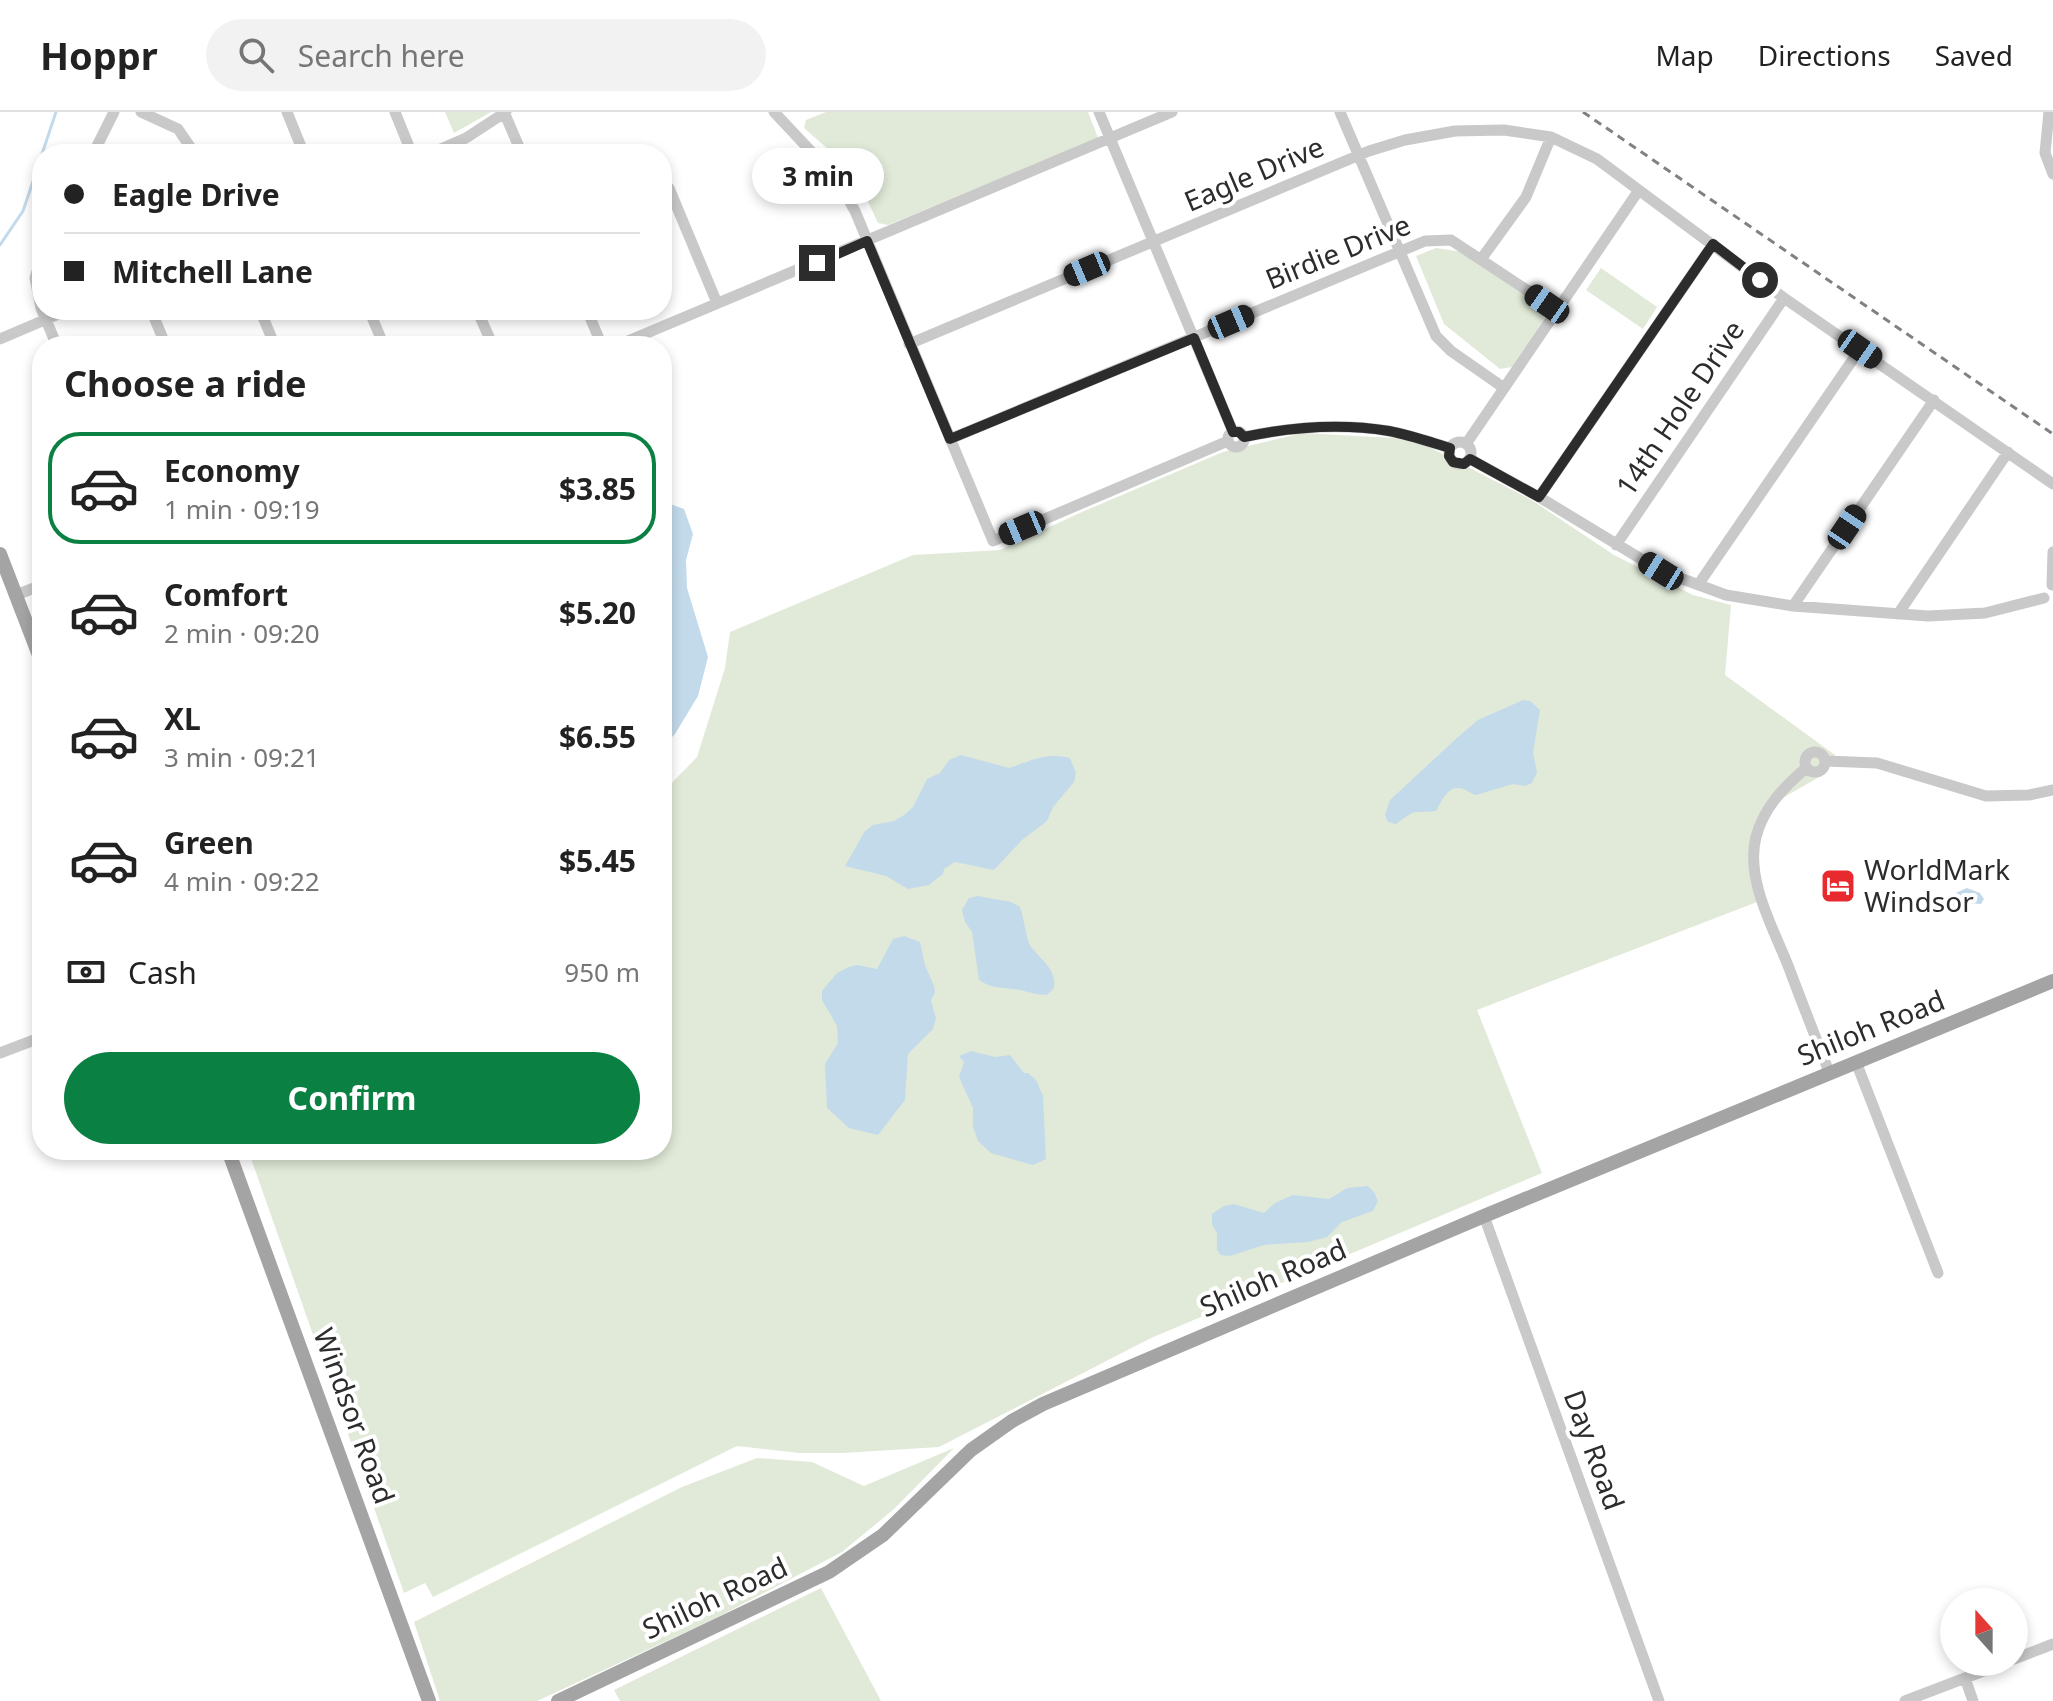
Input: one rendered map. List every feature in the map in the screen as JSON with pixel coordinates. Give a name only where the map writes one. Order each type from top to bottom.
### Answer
[{"type":"main road","points":[[0,554],[32,637]]},
{"type":"main road","name":"Shiloh Road","points":[[558,1701],[829,1572],[883,1535],[971,1450],[1043,1404],[1484,1216],[2053,981]]},
{"type":"main road","name":"Windsor Road","points":[[232,1160],[429,1701]]},
{"type":"street","points":[[98,144],[114,112]]},
{"type":"street","points":[[141,112],[178,129],[188,144]]},
{"type":"street","points":[[287,112],[300,144]]},
{"type":"street","points":[[395,112],[408,144]]},
{"type":"street","points":[[452,144],[505,112],[518,144]]},
{"type":"street","points":[[775,115],[789,112]]},
{"type":"street","points":[[1099,112],[1235,437]]},
{"type":"street","points":[[639,336],[1172,112]]},
{"type":"street","points":[[1340,112],[1436,336],[1451,351],[1504,388]]},
{"type":"street","points":[[2049,112],[2045,153],[2053,174]]},
{"type":"street","points":[[775,115],[837,179],[867,241],[993,541],[1235,437],[1290,429],[1336,427],[1389,431],[1450,448]]},
{"type":"street","name":"Eagle Drive","points":[[909,344],[1359,155],[1405,140],[1455,131],[1504,130],[1551,137],[1597,159],[1784,298],[2053,484]]},
{"type":"street","points":[[1482,258],[1526,197],[1551,137]]},
{"type":"street","points":[[1466,444],[1639,190]]},
{"type":"street","points":[[672,195],[717,303]]},
{"type":"street","name":"Birdie Drive","points":[[950,439],[1425,241],[1451,240],[1557,310]]},
{"type":"street","points":[[1539,497],[1713,244]]},
{"type":"street","name":"14th Hole Drive","points":[[1616,545],[1784,298]]},
{"type":"street","points":[[0,339],[46,320],[53,336]]},
{"type":"street","points":[[1698,585],[1860,349]]},
{"type":"street","points":[[1793,606],[1934,400]]},
{"type":"street","points":[[1458,442],[1466,444],[1471,452],[1470,459],[1464,464],[1453,462],[1449,456],[1450,448],[1458,442]]},
{"type":"street","points":[[1898,614],[2008,452]]},
{"type":"street","points":[[1470,459],[1661,571],[1726,595],[1793,606],[1898,614],[1985,613],[2049,602],[2046,589],[2052,585],[2053,552]]},
{"type":"street","points":[[16,595],[32,589]]},
{"type":"street","points":[[1829,1072],[1760,894],[1754,853],[1756,838],[1769,808],[1779,793],[1806,768],[1805,758],[1810,753],[1820,753],[1825,761],[1877,763],[1986,796],[2029,795],[2053,790]]},
{"type":"street","points":[[0,1053],[32,1041]]},
{"type":"street","points":[[1856,1062],[1938,1273]]},
{"type":"street","name":"Day Road","points":[[1484,1216],[1659,1701]]},
{"type":"street","points":[[2028,1654],[2053,1644]]},
{"type":"street","points":[[1905,1701],[1970,1676]]},
{"type":"street","points":[[1965,1678],[1973,1701]]},
{"type":"green space","points":[[445,112],[491,112],[454,133]]},
{"type":"green space","points":[[826,112],[1088,112],[1098,138],[888,225],[878,223],[854,172],[804,128],[806,120]]},
{"type":"green space","points":[[1436,248],[1463,252],[1541,304],[1544,319],[1512,367],[1500,369],[1444,324],[1416,256]]},
{"type":"green space","points":[[1601,268],[1657,307],[1643,329],[1586,290]]},
{"type":"green space","points":[[1303,433],[1394,438],[1427,446],[1530,499],[1614,555],[1693,595],[1731,605],[1725,675],[1835,755],[1826,773],[1762,810],[1750,853],[1757,902],[1477,1010],[1542,1173],[1151,1338],[939,1447],[800,1453],[737,1446],[433,1597],[425,1583],[404,1593],[252,1160],[672,1160],[672,783],[697,757],[725,668],[730,632],[913,555],[1000,550],[1223,452]]},
{"type":"green space","points":[[954,1448],[894,1509],[842,1552],[714,1619],[537,1701],[440,1701],[414,1622],[682,1487],[757,1458],[812,1462],[864,1486]]},
{"type":"green space","points":[[821,1588],[881,1701],[620,1701],[614,1690]]},
{"type":"water","points":[[672,505],[684,509],[693,534],[686,560],[687,588],[708,657],[698,696],[672,737]]},
{"type":"water","points":[[1523,700],[1530,701],[1540,710],[1533,753],[1537,772],[1532,783],[1525,786],[1513,784],[1476,795],[1463,789],[1453,789],[1446,794],[1436,811],[1412,813],[1396,824],[1388,822],[1385,815],[1390,800],[1458,737],[1478,720]]},
{"type":"water","points":[[961,755],[1009,768],[1038,758],[1061,756],[1070,758],[1076,773],[1074,782],[1053,807],[1047,821],[1022,840],[994,870],[955,862],[929,885],[908,889],[886,876],[845,866],[865,831],[873,825],[894,821],[904,815],[913,807],[927,779],[940,773],[949,760]]},
{"type":"water","points":[[1967,888],[1980,893],[1984,899],[1981,904],[1963,903],[1956,910],[1948,905],[1953,894]]},
{"type":"water","points":[[978,896],[1011,902],[1020,907],[1030,945],[1053,975],[1054,988],[1047,995],[994,987],[979,980],[972,932],[962,910],[969,898]]},
{"type":"water","points":[[904,936],[920,942],[934,986],[931,1001],[936,1018],[933,1029],[908,1054],[905,1100],[878,1135],[849,1128],[827,1108],[825,1064],[838,1043],[837,1026],[822,1000],[822,991],[837,973],[849,967],[857,965],[877,969],[893,939]]},
{"type":"water","points":[[971,1051],[995,1057],[1010,1055],[1024,1073],[1036,1080],[1043,1096],[1046,1159],[1033,1165],[991,1153],[978,1141],[973,1127],[973,1108],[959,1077],[964,1062],[959,1056]]},
{"type":"water","points":[[1368,1186],[1378,1201],[1373,1211],[1342,1222],[1327,1237],[1308,1242],[1264,1245],[1230,1256],[1221,1255],[1217,1250],[1212,1214],[1224,1206],[1234,1204],[1264,1213],[1275,1203],[1293,1195],[1329,1199],[1347,1188]]},
{"type":"waterway","points":[[45,144],[56,112]]},
{"type":"waterway","points":[[0,245],[23,211],[32,184]]},
{"type":"railway","points":[[1583,112],[2053,434]]},
{"type":"place","name":"WorldMark Windsor","points":[[1838,886]]},
{"type":"route","points":[[817,263],[867,241],[950,439],[1194,338],[1233,432],[1239,432],[1244,437],[1290,429],[1336,427],[1389,431],[1450,448],[1449,456],[1453,462],[1464,464],[1470,459],[1539,497],[1713,244],[1760,280]]}]
